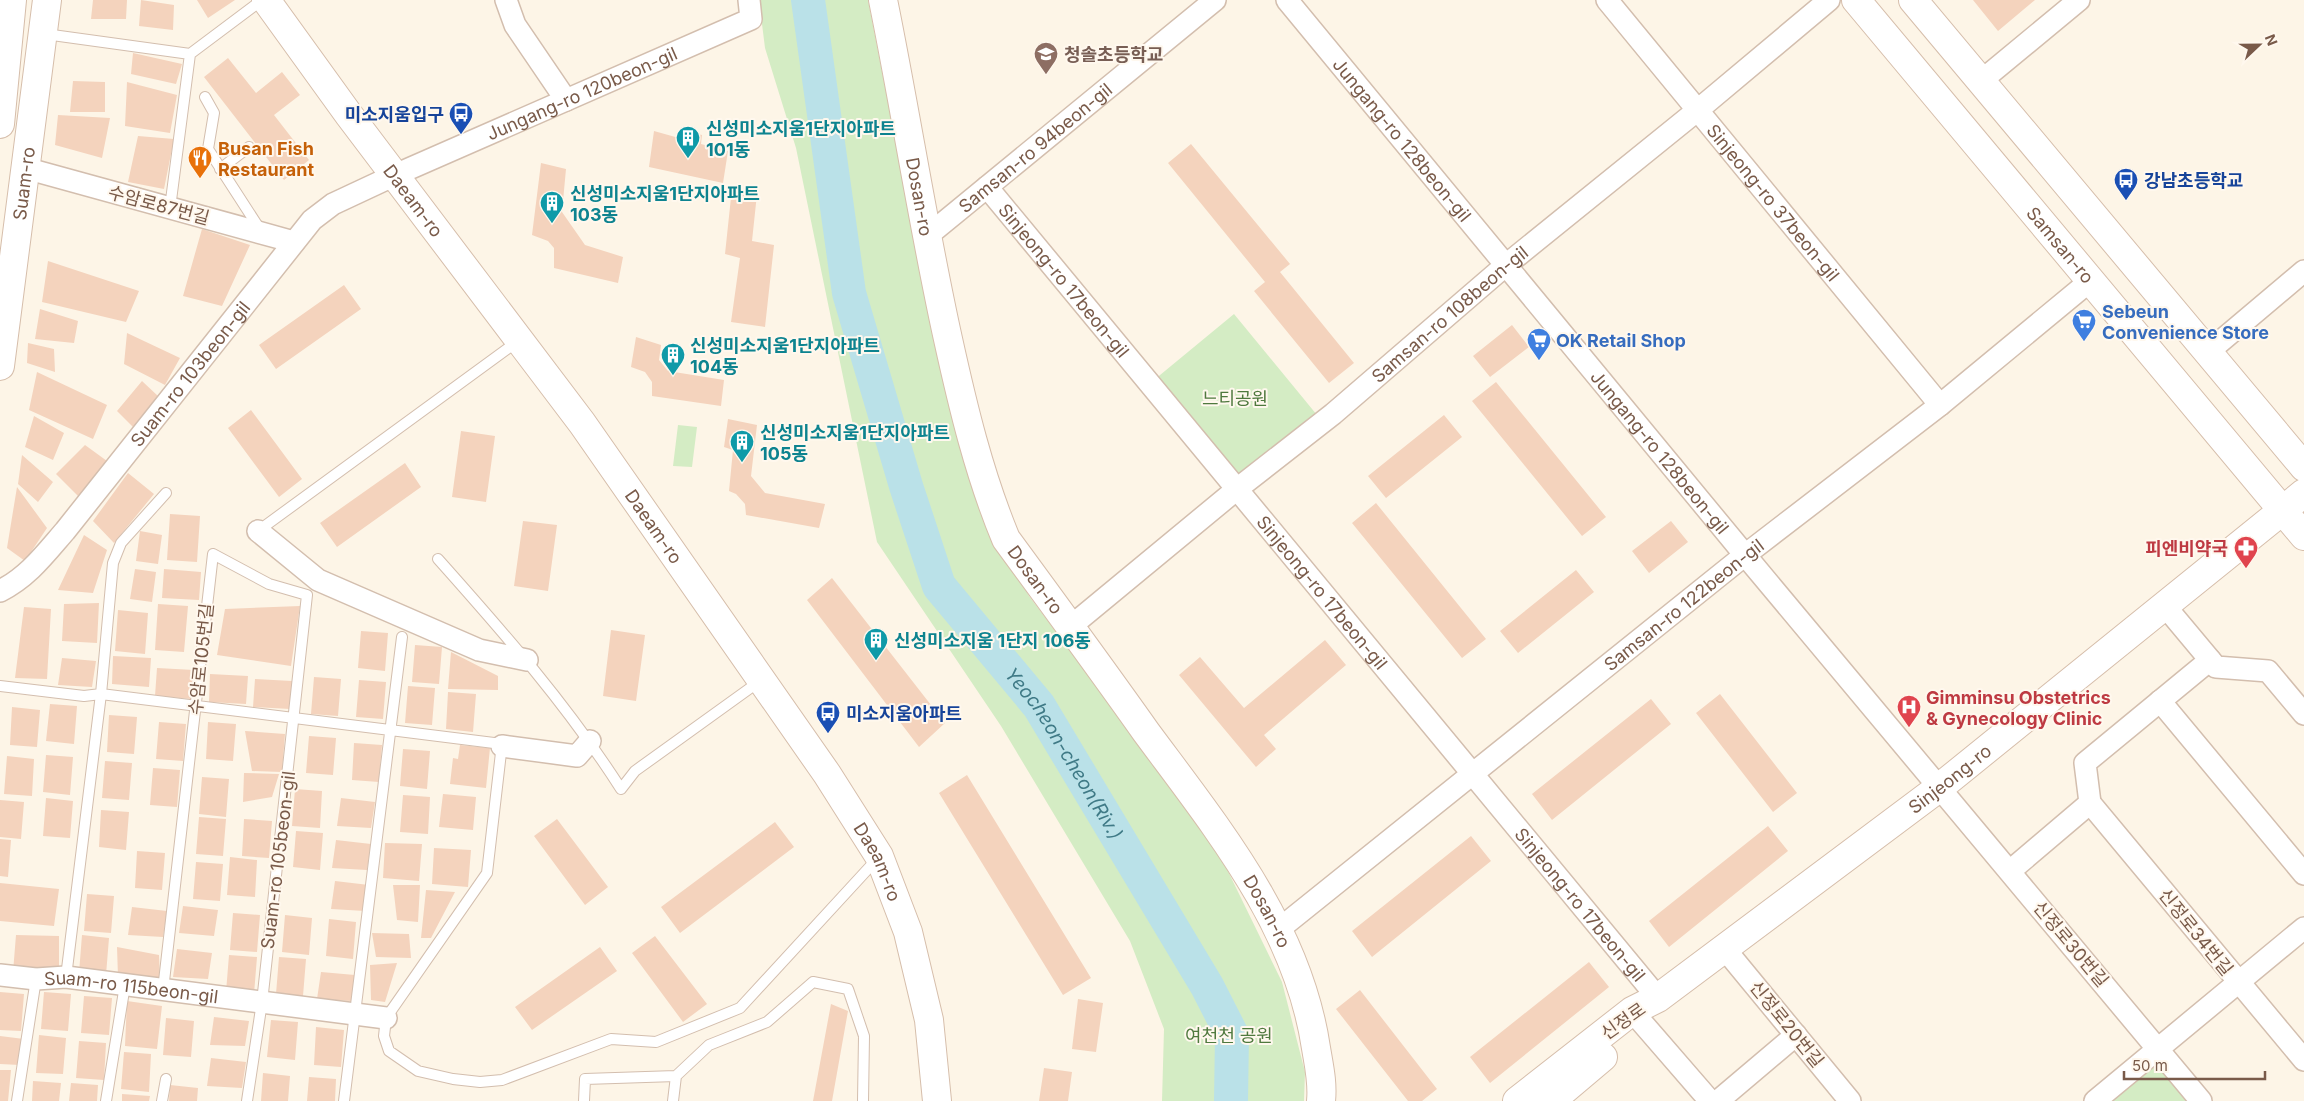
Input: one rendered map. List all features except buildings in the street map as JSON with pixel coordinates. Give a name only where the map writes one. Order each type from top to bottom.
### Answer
[{"type":"main road","points":[[0,124],[12,0]]},
{"type":"main road","name":"Suam-ro","points":[[0,366],[47,0]]},
{"type":"main road","name":"Daeam-ro","points":[[264,0],[582,423],[827,774],[879,856],[908,932],[925,1003],[929,1020],[937,1101]]},
{"type":"main road","name":"Dosan-ro","points":[[883,0],[903,98],[926,237],[965,416],[989,497],[1006,539],[1241,862],[1278,930],[1295,968],[1313,1024],[1322,1088],[1321,1101]]},
{"type":"main road","name":"Samsan-ro","points":[[1856,0],[2304,536]]},
{"type":"main road","points":[[1913,0],[2304,467]]},
{"type":"main road","name":"Sinjeong-ro","points":[[1658,998],[1940,787],[2304,493]]},
{"type":"main road","name":"신정로","points":[[1551,1101],[1658,998]]},
{"type":"main road","name":"신정로","points":[[1518,1101],[1637,1017]]},
{"type":"street","points":[[506,0],[515,25],[566,100]]},
{"type":"street","name":"Jungang-ro 120beon-gil","points":[[394,175],[751,19],[749,0]]},
{"type":"street","name":"Samsan-ro 94beon-gil","points":[[926,237],[1215,0]]},
{"type":"street","name":"Jungang-ro 128beon-gil","points":[[1287,0],[1745,555],[1940,787]]},
{"type":"street","name":"Sinjeong-ro 37beon-gil","points":[[1607,0],[1940,405]]},
{"type":"street","name":"Samsan-ro 108beon-gil","points":[[1070,627],[1237,489],[1333,414],[1506,265],[1699,110],[1828,0]]},
{"type":"street","points":[[1981,81],[2079,0]]},
{"type":"street","name":"수암로87번길","points":[[25,168],[294,242]]},
{"type":"street","name":"Suam-ro 103beon-gil","points":[[0,591],[16,582],[31,570],[65,531],[312,220],[332,204],[394,175]]},
{"type":"street","name":"Sinjeong-ro 17beon-gil","points":[[987,187],[1658,998]]},
{"type":"street","points":[[2208,352],[2304,271]]},
{"type":"street","name":"Samsan-ro 122beon-gil","points":[[1278,930],[1745,555],[1940,405],[2090,281]]},
{"type":"street","points":[[258,531],[318,580],[479,650],[527,660]]},
{"type":"street","points":[[2165,606],[2216,667],[2268,671],[2304,714]]},
{"type":"street","points":[[2010,871],[2090,803],[2085,762],[2210,660]]},
{"type":"street","points":[[2160,701],[2304,874]]},
{"type":"street","points":[[502,746],[577,756],[590,741]]},
{"type":"street","name":"신정로30번길","points":[[1940,787],[2201,1101]]},
{"type":"street","name":"신정로34번길","points":[[2090,803],[2304,1060]]},
{"type":"street","points":[[2095,1101],[2304,928]]},
{"type":"street","name":"신정로20번길","points":[[1724,948],[1850,1101]]},
{"type":"street","name":"Suam-ro 115beon-gil","points":[[0,975],[36,980],[66,977],[386,1018]]},
{"type":"street","points":[[1637,1017],[1710,1101]]},
{"type":"street","points":[[1718,1101],[1796,1035]]},
{"type":"lane","points":[[43,34],[190,54],[264,0]]},
{"type":"lane","points":[[170,208],[190,54]]},
{"type":"lane","points":[[205,97],[214,113],[208,149],[263,234]]},
{"type":"lane","points":[[220,168],[249,147]]},
{"type":"lane","points":[[258,531],[519,340]]},
{"type":"lane","points":[[66,977],[101,694],[113,563],[121,543],[166,493]]},
{"type":"lane","name":"수암로105번길","points":[[163,990],[213,554],[269,584],[307,595],[295,719]]},
{"type":"lane","points":[[438,559],[527,660],[590,741],[622,789],[635,772],[761,680]]},
{"type":"lane","points":[[344,1101],[402,637]]},
{"type":"lane","points":[[0,686],[84,696],[101,694],[502,744],[487,872],[386,1018],[384,1036],[390,1051],[418,1070],[453,1079],[480,1082],[508,1078],[611,1039],[656,1042],[740,1008],[879,856]]},
{"type":"lane","name":"Suam-ro 105beon-gil","points":[[262,1002],[295,719]]},
{"type":"lane","points":[[16,1101],[36,980]]},
{"type":"lane","points":[[673,1101],[676,1076],[709,1045],[767,1022],[812,982],[848,989],[864,1036],[863,1101]]},
{"type":"lane","points":[[106,1101],[125,985]]},
{"type":"lane","points":[[247,1101],[262,1002]]},
{"type":"lane","points":[[584,1101],[585,1079],[676,1076]]},
{"type":"lane","points":[[162,1101],[166,1079]]},
{"type":"green space","name":"여천천 공원","points":[[759,0],[868,0],[909,210],[998,540],[1029,596],[1178,794],[1221,857],[1282,982],[1305,1072],[1304,1101],[1162,1101],[1164,1029],[1130,941],[1001,726],[877,542],[796,148],[765,48]]},
{"type":"green space","name":"느티공원","points":[[1234,314],[1317,415],[1237,481],[1154,380]]},
{"type":"green space","points":[[678,425],[697,427],[692,467],[673,466]]},
{"type":"green space","points":[[2158,1049],[2201,1101],[2095,1101]]},
{"type":"waterway","name":"Yeocheon-cheon(Riv.)","points":[[808,0],[849,293],[906,486],[939,586],[1039,706],[1207,986],[1232,1035],[1231,1101]]},
{"type":"place","name":"청솔초등학교","points":[[1046,75]]},
{"type":"place","name":"미소지움입구","points":[[461,135]]},
{"type":"place","name":"신성미소지움1단지아파트 101동","points":[[688,159]]},
{"type":"place","name":"Busan Fish Restaurant","points":[[200,179]]},
{"type":"place","name":"강남초등학교","points":[[2126,201]]},
{"type":"place","name":"신성미소지움1단지아파트 103동","points":[[552,224]]},
{"type":"place","name":"Sebeun Convenience Store","points":[[2084,342]]},
{"type":"place","name":"OK Retail Shop","points":[[1539,361]]},
{"type":"place","name":"신성미소지움1단지아파트 104동","points":[[673,376]]},
{"type":"place","name":"신성미소지움1단지아파트 105동","points":[[742,463]]},
{"type":"place","name":"피엔비약국","points":[[2246,569]]},
{"type":"place","name":"신성미소지움 1단지 106동","points":[[876,661]]},
{"type":"place","name":"Gimminsu Obstetrics & Gynecology Clinic","points":[[1909,728]]},
{"type":"place","name":"미소지움아파트","points":[[828,734]]}]
